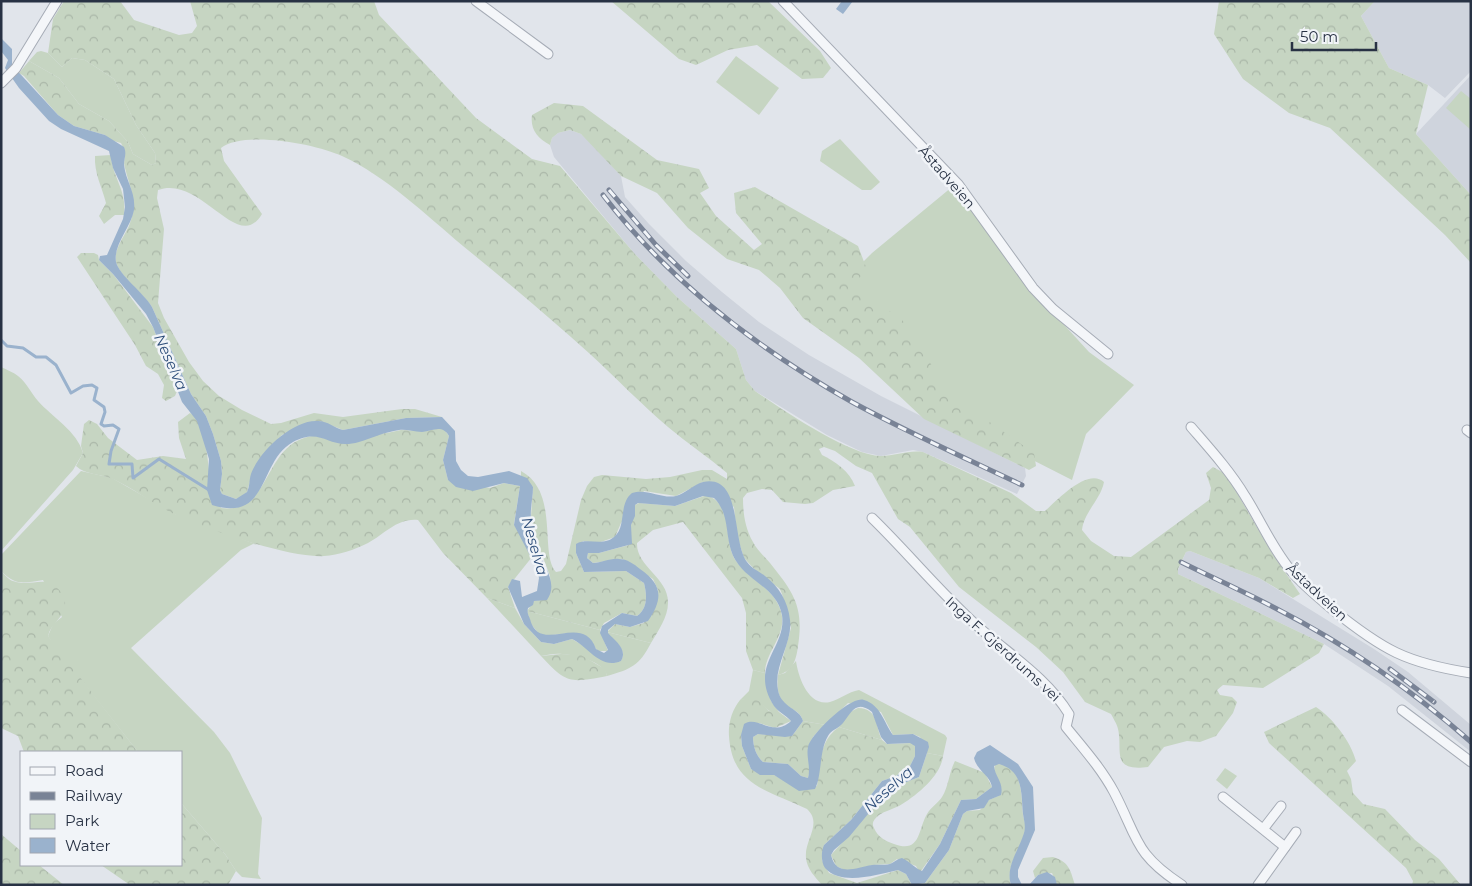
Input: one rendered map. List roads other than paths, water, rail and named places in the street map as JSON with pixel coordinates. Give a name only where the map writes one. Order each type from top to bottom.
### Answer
[{"type":"street","points":[[1,83],[16,68],[57,1]]},
{"type":"street","name":"Åstadveien","points":[[783,1],[958,184],[1033,288],[1054,309],[1108,354]]},
{"type":"street","points":[[480,2],[548,54]]},
{"type":"street","name":"Åstadveien","points":[[1191,427],[1245,495],[1284,561],[1294,574],[1317,596],[1371,639],[1399,655],[1424,665],[1471,673]]},
{"type":"street","name":"Inga F. Gjerdrums vei","points":[[872,518],[908,552],[936,588],[995,644],[1042,681],[1061,701],[1069,714],[1066,727],[1099,768],[1114,792],[1140,847],[1158,870],[1182,885]]},
{"type":"street","points":[[1402,710],[1471,762]]},
{"type":"street","points":[[1223,797],[1264,828],[1285,847]]},
{"type":"street","points":[[1264,828],[1281,806]]},
{"type":"street","points":[[1258,885],[1296,832]]},
{"type":"water","points":[[842,1],[853,1],[843,14],[836,9]]},
{"type":"water","name":"Neselva","points":[[1,38],[12,49],[12,65],[58,115],[74,126],[105,135],[125,149],[124,165],[134,198],[134,210],[130,223],[117,249],[116,262],[122,273],[152,307],[191,394],[206,416],[221,461],[220,490],[222,494],[236,499],[247,492],[251,474],[261,456],[278,438],[299,425],[322,421],[343,430],[406,418],[442,417],[455,431],[456,461],[461,470],[468,476],[478,477],[509,471],[527,478],[533,487],[531,514],[533,534],[537,549],[551,581],[550,594],[547,600],[534,601],[533,605],[528,608],[528,615],[535,629],[542,634],[551,635],[581,633],[590,638],[596,649],[604,653],[608,650],[600,633],[602,626],[622,613],[637,616],[641,613],[646,601],[644,583],[626,571],[584,572],[576,553],[576,544],[585,541],[600,542],[614,537],[620,527],[625,503],[632,493],[643,492],[670,497],[683,493],[703,482],[716,482],[724,488],[730,498],[742,552],[747,562],[775,585],[785,601],[789,613],[789,637],[778,672],[778,690],[783,701],[798,713],[803,721],[792,736],[758,734],[753,737],[758,757],[763,762],[788,764],[801,776],[808,778],[808,747],[810,741],[832,717],[858,700],[870,702],[878,710],[893,735],[913,734],[928,742],[929,747],[919,777],[894,787],[883,796],[849,837],[834,850],[831,855],[837,866],[842,869],[853,869],[888,864],[902,858],[922,871],[940,844],[961,800],[976,799],[992,787],[989,779],[974,758],[977,752],[990,745],[1018,764],[1033,787],[1035,830],[1018,870],[1018,877],[1022,885],[1011,885],[1010,878],[1011,865],[1025,830],[1020,784],[1013,772],[999,764],[994,766],[1002,790],[1001,795],[989,800],[984,808],[967,811],[963,814],[949,850],[925,883],[912,885],[906,874],[898,870],[859,878],[849,878],[840,877],[825,868],[822,857],[824,845],[851,820],[882,781],[896,776],[909,768],[915,756],[915,746],[910,743],[887,744],[881,737],[872,712],[866,708],[858,707],[828,736],[823,749],[819,777],[815,789],[799,791],[774,775],[760,775],[751,769],[742,746],[741,735],[744,724],[755,722],[778,727],[784,726],[791,721],[774,706],[767,692],[765,679],[766,668],[782,627],[782,615],[775,598],[736,561],[732,553],[723,512],[714,498],[703,496],[675,506],[638,503],[635,505],[635,516],[631,525],[632,544],[599,553],[588,553],[587,558],[593,563],[616,559],[630,562],[648,575],[657,587],[658,599],[648,621],[630,627],[615,624],[608,630],[608,633],[620,646],[623,653],[621,661],[614,663],[600,660],[572,639],[554,644],[541,642],[524,624],[508,587],[512,579],[520,581],[522,597],[537,591],[539,578],[536,567],[514,525],[520,486],[504,483],[473,491],[456,487],[448,480],[443,460],[449,436],[443,430],[437,429],[422,432],[399,430],[348,444],[340,444],[319,437],[303,438],[293,442],[282,451],[254,498],[244,505],[231,508],[212,505],[207,490],[209,459],[197,421],[182,402],[153,327],[146,314],[99,260],[100,256],[107,255],[123,219],[125,207],[123,189],[113,168],[109,151],[61,129],[49,121],[19,88],[5,68],[8,60],[1,51]]},
{"type":"water","points":[[1047,872],[1055,877],[1057,885],[1029,885],[1038,875]]},
{"type":"waterway","points":[[1,340],[7,346],[23,348],[36,357],[46,357],[56,365],[71,393],[83,386],[92,385],[97,388],[94,400],[104,407],[105,412],[101,424],[104,426],[113,425],[119,429],[111,451],[109,464],[132,464],[133,478],[159,459],[209,490]]},
{"type":"railway","points":[[609,190],[656,245],[688,276]]},
{"type":"railway","points":[[603,195],[657,256],[717,311],[749,336],[852,402],[936,445],[1022,485]]},
{"type":"railway","points":[[1181,562],[1277,609],[1354,653],[1426,704],[1471,742]]},
{"type":"railway","points":[[1390,669],[1434,702]]}]
